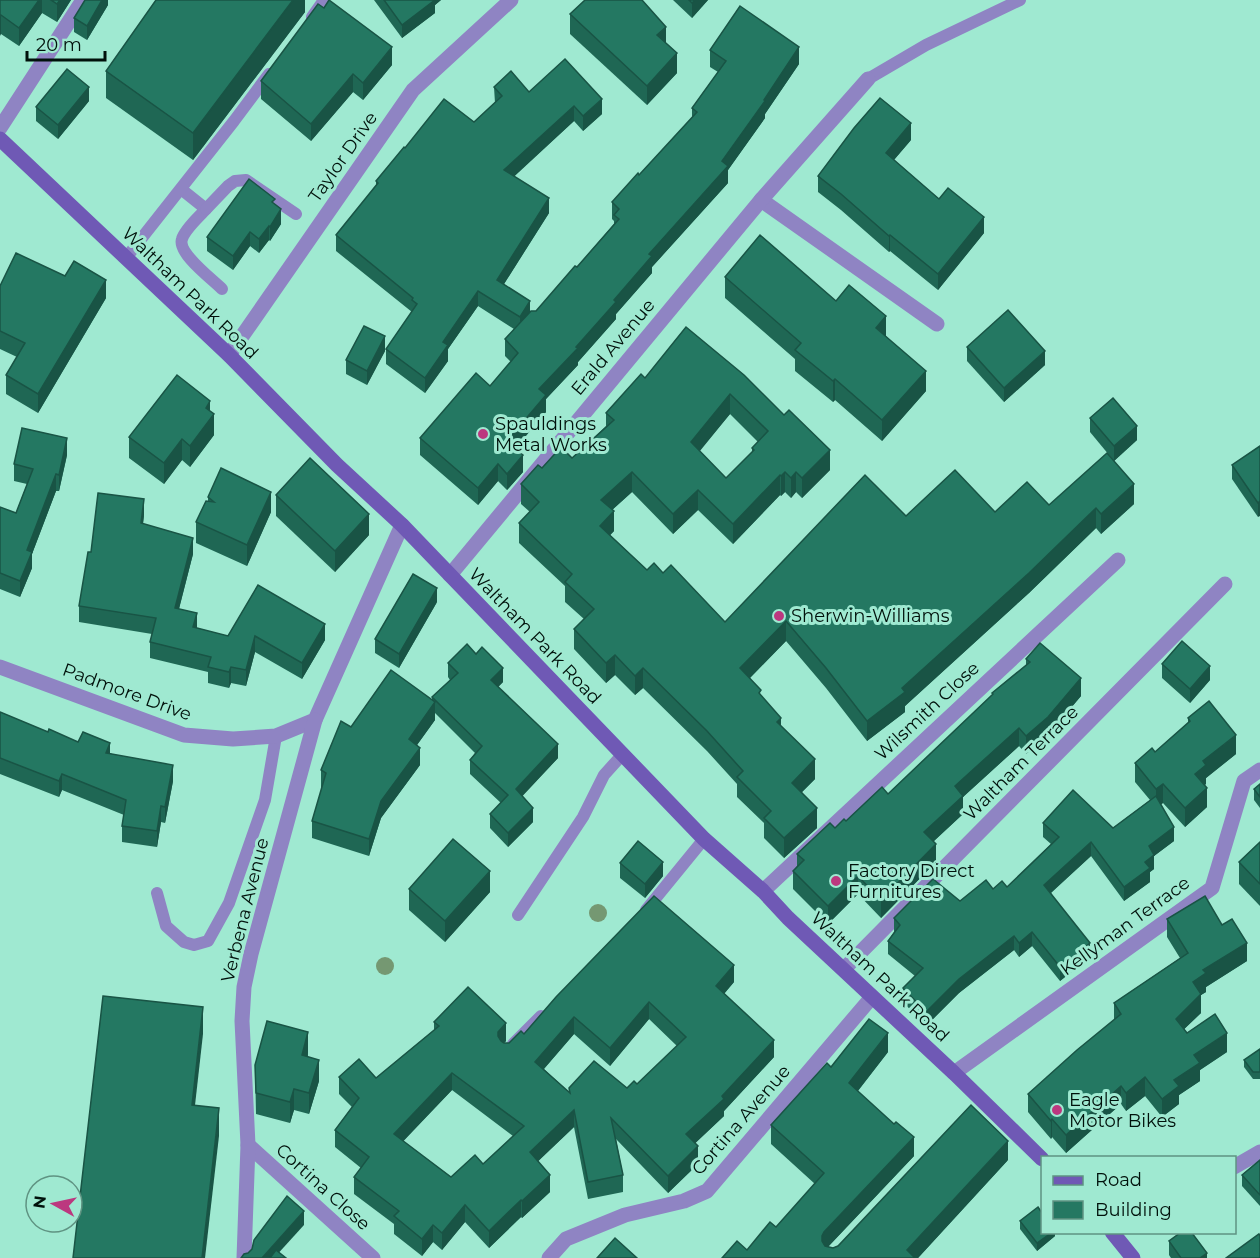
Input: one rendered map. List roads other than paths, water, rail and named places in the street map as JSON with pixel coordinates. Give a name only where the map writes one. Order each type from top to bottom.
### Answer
[{"type":"main road","name":"Waltham Park Road","points":[[0,139],[229,355],[338,465],[402,525],[704,839],[763,891],[788,918],[954,1073],[977,1104],[1041,1159]]},
{"type":"main road","points":[[1119,1234],[1133,1258]]},
{"type":"street","points":[[0,128],[83,0]]},
{"type":"street","name":"Taylor Drive","points":[[229,355],[413,90],[511,0]]},
{"type":"street","name":"Erald Avenue","points":[[450,575],[761,200],[868,79]]},
{"type":"street","points":[[761,200],[937,324]]},
{"type":"street","points":[[315,720],[402,525]]},
{"type":"street","name":"Wilsmith Close","points":[[763,891],[1118,560]]},
{"type":"street","name":"Waltham Terrace","points":[[844,969],[1226,584]]},
{"type":"street","name":"Padmore Drive","points":[[0,667],[184,735],[233,739],[276,736],[315,720]]},
{"type":"street","name":"Verbena Avenue","points":[[244,1258],[248,1145],[242,1021],[244,987],[315,720]]},
{"type":"street","name":"Kellyman Terrace","points":[[954,1073],[1212,888],[1244,781],[1260,770]]},
{"type":"street","name":"Cortina Avenue","points":[[549,1258],[566,1239],[625,1215],[684,1201],[707,1191],[872,997]]},
{"type":"street","name":"Cortina Close","points":[[248,1145],[373,1258]]},
{"type":"street","points":[[1236,1166],[1260,1152]]},
{"type":"lane","points":[[305,26],[324,0]]},
{"type":"lane","points":[[868,79],[926,45],[1020,0]]},
{"type":"lane","points":[[126,258],[277,64]]},
{"type":"lane","points":[[222,289],[188,256],[180,241],[228,186],[235,181],[246,180],[296,214]]},
{"type":"lane","points":[[181,189],[206,209]]},
{"type":"lane","points":[[157,893],[166,926],[184,942],[194,945],[208,941],[229,903],[265,800],[276,736]]},
{"type":"lane","points":[[518,915],[583,817],[604,776],[622,756]]},
{"type":"lane","points":[[641,915],[704,839]]},
{"type":"lane","points":[[506,1052],[553,1004]]},
{"type":"place","name":"Spauldings Metal Works","points":[[483,434]]},
{"type":"place","name":"Sherwin-Williams","points":[[779,616]]},
{"type":"place","name":"Factory Direct Furnitures","points":[[836,881]]},
{"type":"place","name":"Eagle Motor Bikes","points":[[1057,1110]]}]
